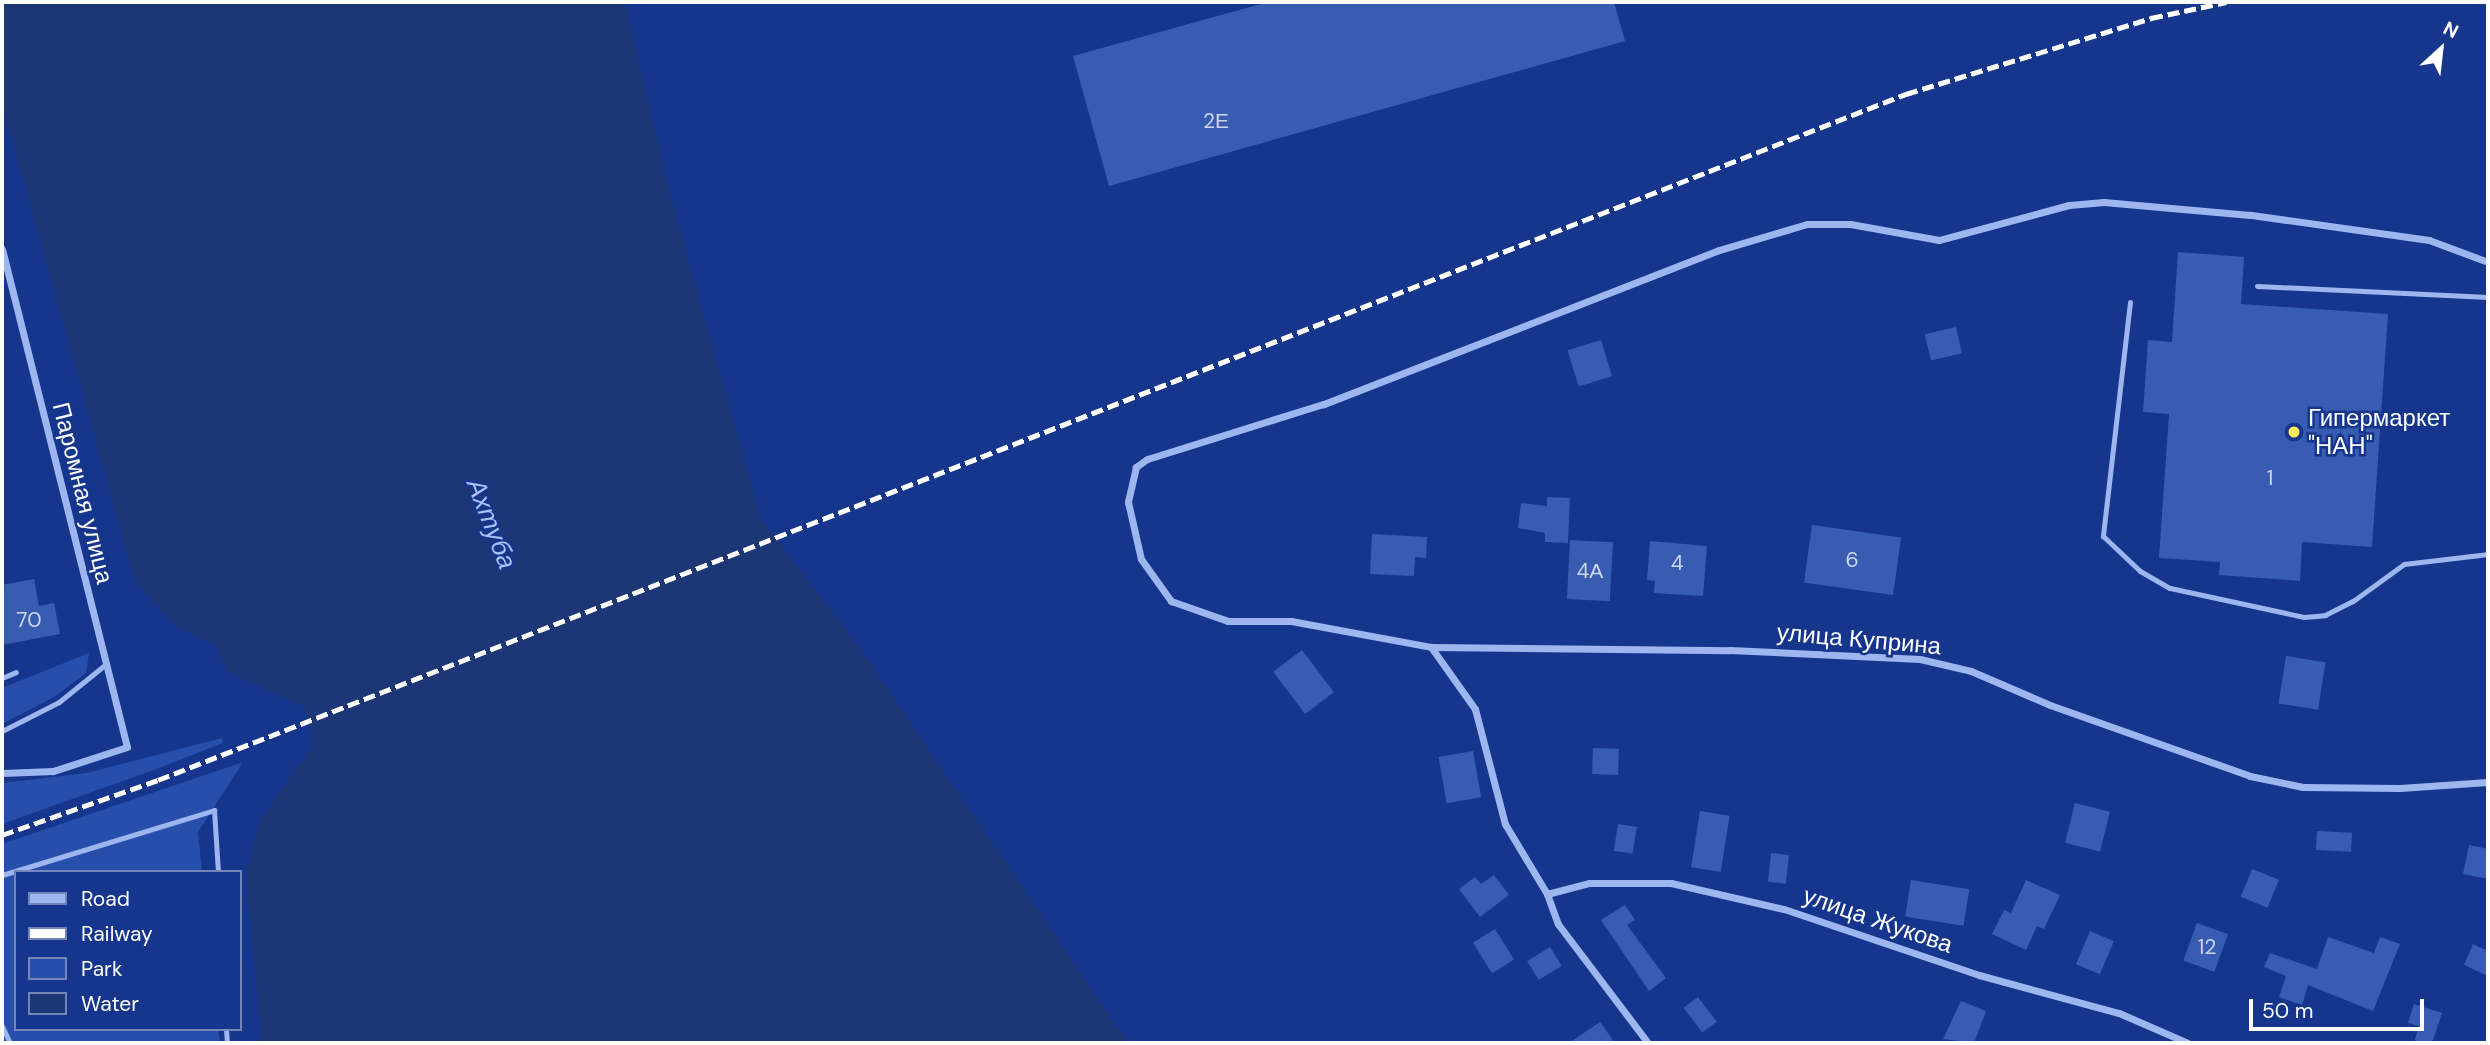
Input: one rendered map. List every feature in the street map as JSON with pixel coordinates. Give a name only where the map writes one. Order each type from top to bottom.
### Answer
[{"type":"street","name":"улица Куприна","points":[[2488,262],[2429,240],[2104,202],[2069,205],[1939,240],[1850,224],[1807,224],[1773,231],[1431,365],[1310,409],[1147,458],[1136,467],[1128,502],[1141,559],[1171,601],[1228,621],[1291,621],[1431,647],[1730,650],[1920,659],[1971,671],[2050,705],[2250,776],[2303,787],[2400,788],[2488,782]]},
{"type":"street","name":"Паромная улица","points":[[2,248],[127,747],[53,771],[2,773]]},
{"type":"street","points":[[1431,647],[1475,709],[1505,824],[1547,894],[1558,924],[1575,951],[1648,1043]]},
{"type":"street","name":"улица Жукова","points":[[1547,894],[1589,883],[1646,882],[1784,909],[1979,975],[2119,1013],[2188,1043]]},
{"type":"lane","points":[[2258,286],[2488,296]]},
{"type":"lane","points":[[2130,302],[2103,536],[2140,571],[2181,591],[2304,617],[2325,615],[2353,601],[2404,564],[2488,554]]},
{"type":"lane","points":[[2,731],[59,702],[106,664]]},
{"type":"lane","points":[[2,678],[16,673]]},
{"type":"lane","points":[[18,870],[214,810],[218,870]]},
{"type":"lane","points":[[2,1026],[10,1043]]},
{"type":"green space","points":[[89,653],[86,673],[54,697],[2,724],[2,688]]},
{"type":"green space","points":[[222,738],[223,743],[2,824],[2,783],[87,773]]},
{"type":"green space","points":[[243,762],[198,832],[202,870],[14,870],[14,1031],[218,1031],[220,1043],[2,1043],[2,844]]},
{"type":"water","name":"Ахтуба","points":[[2,2],[625,2],[669,191],[761,519],[859,647],[1128,1043],[262,1043],[246,877],[259,822],[314,744],[305,707],[229,672],[213,644],[177,627],[135,582],[2,102]]},
{"type":"building","points":[[1268,2],[1614,2],[1625,41],[1109,186],[1073,56]]},
{"type":"building","points":[[2178,252],[2244,257],[2241,304],[2388,314],[2372,547],[2302,542],[2300,581],[2219,575],[2220,562],[2159,558],[2169,414],[2143,412],[2148,340],[2172,342]]},
{"type":"building","points":[[1956,327],[1962,353],[1931,361],[1925,334]]},
{"type":"building","points":[[1601,340],[1612,376],[1579,387],[1568,350]]},
{"type":"building","points":[[1547,497],[1570,498],[1568,543],[1545,542],[1545,533],[1518,528],[1521,503],[1547,506]]},
{"type":"building","points":[[1812,525],[1901,538],[1893,595],[1804,582]]},
{"type":"building","points":[[1372,534],[1427,537],[1426,558],[1415,557],[1414,576],[1370,574]]},
{"type":"building","points":[[1570,540],[1613,542],[1610,601],[1567,599]]},
{"type":"building","points":[[1650,541],[1707,546],[1703,596],[1654,593],[1655,581],[1647,580]]},
{"type":"building","points":[[34,579],[39,606],[54,603],[60,634],[2,645],[2,585]]},
{"type":"building","points":[[1302,650],[1334,692],[1305,714],[1273,672]]},
{"type":"building","points":[[2286,656],[2326,662],[2318,710],[2278,703]]},
{"type":"building","points":[[1593,748],[1619,749],[1618,775],[1592,774]]},
{"type":"building","points":[[1473,751],[1481,797],[1447,803],[1439,757]]},
{"type":"building","points":[[2075,803],[2110,812],[2100,851],[2065,843]]},
{"type":"building","points":[[1700,811],[1730,816],[1721,872],[1691,867]]},
{"type":"building","points":[[1618,824],[1637,827],[1633,854],[1614,851]]},
{"type":"building","points":[[2317,831],[2352,833],[2351,852],[2316,850]]},
{"type":"building","points":[[2469,845],[2488,849],[2488,879],[2463,874]]},
{"type":"building","points":[[1771,853],[1789,855],[1786,884],[1768,882]]},
{"type":"building","points":[[2252,869],[2279,880],[2268,908],[2241,897]]},
{"type":"building","points":[[1494,875],[1509,895],[1480,917],[1459,889],[1475,877],[1481,884]]},
{"type":"building","points":[[1911,880],[1969,889],[1963,926],[1905,917]]},
{"type":"building","points":[[2026,880],[2060,895],[2044,929],[2037,926],[2026,950],[1992,934],[2004,910],[2011,913]]},
{"type":"building","points":[[1625,905],[1635,920],[1627,925],[1666,978],[1649,991],[1601,920]]},
{"type":"building","points":[[2197,923],[2228,934],[2214,972],[2183,961]]},
{"type":"building","points":[[1495,929],[1514,960],[1492,973],[1473,943]]},
{"type":"building","points":[[2090,931],[2114,941],[2100,974],[2076,964]]},
{"type":"building","points":[[2328,937],[2374,953],[2380,937],[2400,944],[2373,1011],[2308,985],[2302,1005],[2279,997],[2286,976],[2264,967],[2270,953],[2317,969]]},
{"type":"building","points":[[2473,944],[2488,951],[2488,976],[2464,965]]},
{"type":"building","points":[[1550,947],[1562,966],[1539,980],[1527,961]]},
{"type":"building","points":[[1698,997],[1717,1022],[1702,1033],[1684,1008]]},
{"type":"building","points":[[1961,1001],[1986,1011],[1974,1043],[1943,1039]]},
{"type":"building","points":[[2414,1004],[2442,1013],[2432,1043],[2414,1043],[2419,1026],[2408,1023]]},
{"type":"building","points":[[1600,1022],[1615,1043],[1569,1043]]},
{"type":"railway","points":[[2,835],[158,780],[1906,94],[2151,18],[2226,2]]},
{"type":"place","name":"Гипермаркет \"НАН\"","points":[[2294,432]]}]
